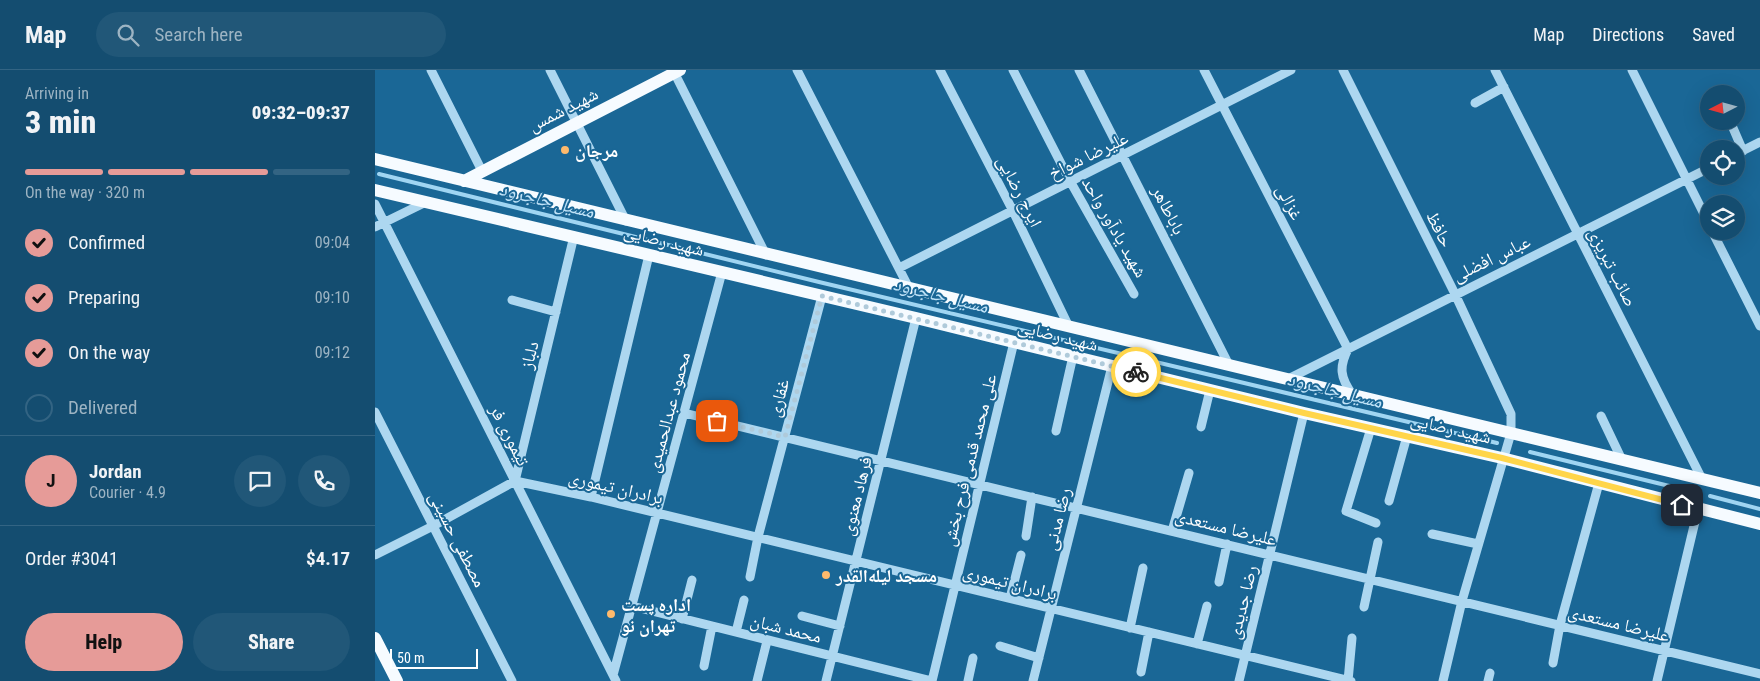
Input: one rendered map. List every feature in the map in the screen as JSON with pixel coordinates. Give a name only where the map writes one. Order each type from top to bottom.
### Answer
[{"type":"main road","name":"شهید شمس","points":[[464,181],[676,71]]},
{"type":"main road","name":"شهید رضایی","points":[[375,159],[910,290],[1352,394],[1760,493]]},
{"type":"main road","name":"شهید رضایی","points":[[375,190],[916,318],[1304,413],[1502,458],[1760,524]]},
{"type":"main road","points":[[375,638],[397,681]]},
{"type":"street","points":[[431,70],[482,171]]},
{"type":"street","points":[[550,70],[626,221]]},
{"type":"street","points":[[797,70],[910,290]]},
{"type":"street","name":"ایرج رضایی","points":[[939,70],[1013,211],[1069,327]]},
{"type":"street","name":"شهید یادآور واحد","points":[[1013,70],[1070,181],[1134,294]]},
{"type":"street","name":"باباطاهر","points":[[1079,70],[1229,365]]},
{"type":"street","name":"غزالی","points":[[1204,70],[1348,349]]},
{"type":"street","name":"علیرضا شواخ","points":[[899,268],[1291,70]]},
{"type":"street","name":"حافظ","points":[[1343,70],[1455,294],[1511,414],[1511,433]]},
{"type":"street","name":"صائب تبریزی","points":[[1495,70],[1702,479]]},
{"type":"street","points":[[1632,70],[1700,206]]},
{"type":"street","points":[[676,71],[766,255]]},
{"type":"street","points":[[1475,103],[1504,87]]},
{"type":"street","points":[[1745,150],[1760,142]]},
{"type":"street","name":"عباس افضلی","points":[[1288,379],[1700,172]]},
{"type":"street","points":[[375,227],[426,202]]},
{"type":"street","name":"تیموری فر","points":[[375,204],[615,678]]},
{"type":"street","name":"دلباز","points":[[515,480],[574,236]]},
{"type":"street","points":[[1717,240],[1760,326]]},
{"type":"street","points":[[591,497],[649,255]]},
{"type":"street","name":"محمود عبدالحمیدی","points":[[615,678],[632,606],[722,272]]},
{"type":"street","name":"غفاری","points":[[750,577],[758,537],[822,296]]},
{"type":"street","points":[[512,300],[556,312]]},
{"type":"street","name":"فرهاد معنوی","points":[[826,681],[916,318]]},
{"type":"street","name":"علی محمد قدمی فرح بخش","points":[[932,681],[1014,342]]},
{"type":"street","points":[[1348,349],[1343,360],[1342,372],[1345,384],[1352,394]]},
{"type":"street","points":[[1056,430],[1073,356]]},
{"type":"street","name":"رضا مدنی","points":[[1033,681],[1112,366]]},
{"type":"street","points":[[1201,427],[1210,390]]},
{"type":"street","name":"مصطفی حسینی","points":[[375,412],[512,681]]},
{"type":"street","name":"علیرضا مستعدی","points":[[684,412],[1760,674]]},
{"type":"street","name":"رضا جدیدی","points":[[1239,681],[1304,413]]},
{"type":"street","points":[[1601,416],[1622,460]]},
{"type":"street","points":[[1371,428],[1346,511],[1376,523]]},
{"type":"street","points":[[1443,681],[1462,601],[1502,458],[1511,433]]},
{"type":"street","points":[[1389,501],[1407,436]]},
{"type":"street","points":[[1172,531],[1189,473]]},
{"type":"street","points":[[375,555],[433,526],[515,480]]},
{"type":"street","name":"برادران تیموری","points":[[515,480],[758,537],[1349,681]]},
{"type":"street","points":[[1553,663],[1561,625],[1599,483]]},
{"type":"street","points":[[1026,536],[1032,497]]},
{"type":"street","points":[[1657,681],[1698,509]]},
{"type":"street","points":[[1432,534],[1478,544]]},
{"type":"street","points":[[1364,607],[1378,542]]},
{"type":"street","points":[[1219,582],[1227,544]]},
{"type":"street","points":[[1010,598],[1021,555]]},
{"type":"street","points":[[1130,628],[1143,568]]},
{"type":"street","points":[[682,619],[692,580]]},
{"type":"street","points":[[735,632],[744,600]]},
{"type":"street","name":"محمد شبان","points":[[632,606],[932,681]]},
{"type":"street","points":[[1197,644],[1207,606]]},
{"type":"street","points":[[801,616],[840,626]]},
{"type":"street","points":[[704,666],[711,626]]},
{"type":"street","points":[[1141,672],[1149,632]]},
{"type":"street","points":[[1349,681],[1352,638]]},
{"type":"street","points":[[757,681],[767,641]]},
{"type":"street","points":[[1000,646],[1039,658]]},
{"type":"street","points":[[968,681],[973,658]]},
{"type":"waterway","name":"مسیل جاجرود","points":[[379,174],[819,282],[1497,443]]},
{"type":"waterway","name":"مسیل جاجرود","points":[[1530,452],[1698,493]]},
{"type":"waterway","name":"مسیل جاجرود","points":[[1710,496],[1760,509]]},
{"type":"way so far","points":[[717,421],[785,437],[822,296],[1136,372]]},
{"type":"place","name":"مرجان","points":[[565,150]]},
{"type":"place","name":"مسجد لیله‌القدر","points":[[826,575]]},
{"type":"place","name":"اداره پست تهران نو","points":[[611,614]]},
{"type":"route","points":[[1136,372],[1502,458],[1682,505]]}]
